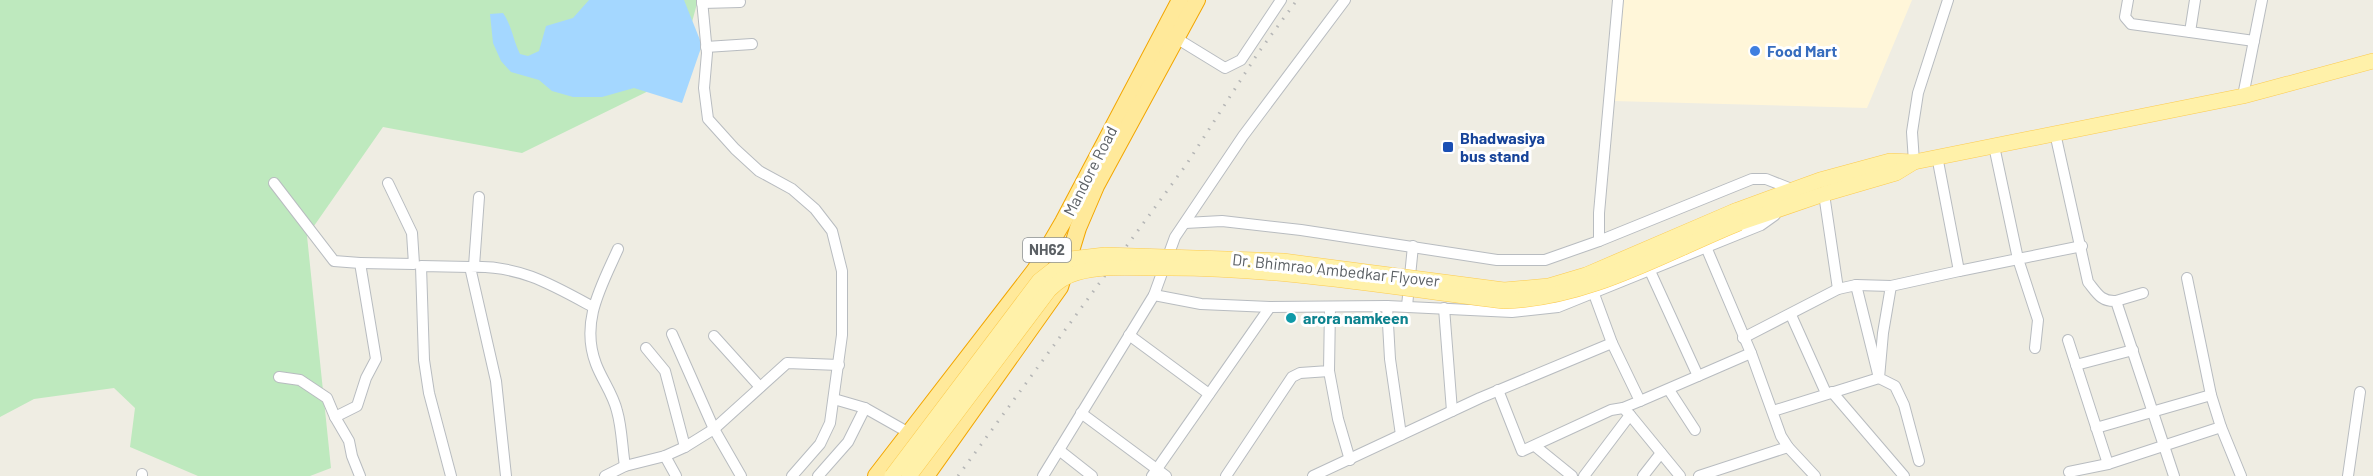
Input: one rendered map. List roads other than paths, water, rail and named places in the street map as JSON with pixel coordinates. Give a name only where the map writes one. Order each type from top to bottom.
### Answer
[{"type":"highway","name":"Mandore Road","points":[[876,476],[911,434],[1044,255],[1180,0]]},
{"type":"highway","name":"Mandore Road","points":[[926,476],[1060,287],[1078,228],[1096,186],[1197,0]]},
{"type":"main road","points":[[1914,162],[2243,96],[2373,61]]},
{"type":"main road","name":"Dr. Bhimrao Ambedkar Flyover","points":[[909,476],[1049,290],[1062,278],[1075,273],[1101,269],[1208,268],[1293,274],[1504,301],[1533,300],[1560,295],[1592,285],[1820,180],[1890,161],[1914,162]]},
{"type":"main road","name":"Dr. Bhimrao Ambedkar Flyover","points":[[892,476],[1039,281],[1071,259],[1105,255],[1283,261],[1504,290],[1549,286],[1587,275],[1737,217],[1788,206],[1896,173],[1914,162]]},
{"type":"street","points":[[1176,38],[1225,68],[1241,60],[1281,0]]},
{"type":"street","points":[[1043,476],[1154,295],[1175,237],[1243,136],[1345,0]]},
{"type":"street","points":[[1599,241],[1599,213],[1618,0]]},
{"type":"street","points":[[1914,162],[1912,132],[1918,93],[1948,0]]},
{"type":"street","points":[[2128,0],[2125,17],[2131,24],[2254,41]]},
{"type":"street","points":[[2190,32],[2195,0]]},
{"type":"street","points":[[2243,96],[2262,0]]},
{"type":"street","points":[[740,2],[702,1],[706,47],[704,88],[708,119],[759,171],[792,189],[815,209],[832,231],[842,270],[842,335],[830,423],[820,444],[792,476]]},
{"type":"street","points":[[706,47],[752,44]]},
{"type":"street","points":[[2055,133],[2082,246],[2088,282],[2101,298],[2108,301],[2143,293]]},
{"type":"street","points":[[1994,146],[2018,259],[2038,320],[2035,348]]},
{"type":"street","points":[[1937,156],[1959,270]]},
{"type":"street","points":[[1185,223],[1222,221],[1413,246],[1497,260],[1545,260],[1599,241],[1752,179],[1766,179],[1794,190]]},
{"type":"street","points":[[274,183],[334,261],[514,270],[537,277],[592,307]]},
{"type":"street","points":[[388,183],[412,233],[418,265],[424,360],[429,393],[451,476]]},
{"type":"street","points":[[1824,194],[1839,289]]},
{"type":"street","points":[[479,197],[472,267],[496,381],[506,476]]},
{"type":"street","points":[[1154,295],[1200,304],[1270,307],[1407,306],[1512,312],[1558,307],[1761,225],[1788,206]]},
{"type":"street","points":[[1407,306],[1413,246]]},
{"type":"street","points":[[1743,338],[1839,289],[1856,285],[1891,286],[2082,246]]},
{"type":"street","points":[[1706,248],[1751,353],[1781,436],[1815,476]]},
{"type":"street","points":[[618,249],[592,307],[592,346],[595,361],[614,399],[618,413],[620,471]]},
{"type":"street","points":[[335,417],[357,406],[366,378],[376,358],[360,263]]},
{"type":"street","points":[[1650,270],[1698,376]]},
{"type":"street","points":[[2187,278],[2211,395],[2241,476]]},
{"type":"street","points":[[1856,285],[1880,378]]},
{"type":"street","points":[[1880,378],[1883,333],[1891,286]]},
{"type":"street","points":[[1594,294],[1612,343],[1640,400]]},
{"type":"street","points":[[2116,301],[2174,476]]},
{"type":"street","points":[[1387,306],[1390,358],[1401,435]]},
{"type":"street","points":[[1081,413],[1158,474],[1209,394],[1270,307]]},
{"type":"street","points":[[1330,307],[1329,371],[1338,419],[1350,460]]},
{"type":"street","points":[[1444,308],[1452,411]]},
{"type":"street","points":[[1791,315],[1829,393],[1904,476]]},
{"type":"street","points":[[672,334],[714,429],[741,476]]},
{"type":"street","points":[[1129,335],[1209,394]]},
{"type":"street","points":[[714,336],[760,387]]},
{"type":"street","points":[[2068,340],[2108,464]]},
{"type":"street","points":[[1313,476],[1498,390],[1612,343]]},
{"type":"street","points":[[646,348],[665,370],[685,447]]},
{"type":"street","points":[[2076,365],[2133,350]]},
{"type":"street","points":[[1584,476],[1626,412],[1640,400],[1669,390],[1751,353]]},
{"type":"street","points":[[605,476],[665,456],[714,429],[787,363],[839,365]]},
{"type":"street","points":[[1226,476],[1292,377],[1300,373],[1329,371]]},
{"type":"street","points":[[279,377],[300,381],[327,398],[335,417],[346,432],[360,476]]},
{"type":"street","points":[[1773,411],[1880,378],[1895,386],[1904,405],[1919,461]]},
{"type":"street","points":[[1498,390],[1522,451],[1611,410],[1626,412],[1680,476]]},
{"type":"street","points":[[1669,390],[1695,430]]},
{"type":"street","points":[[2348,476],[2360,392]]},
{"type":"street","points":[[2096,428],[2211,395]]},
{"type":"street","points":[[834,399],[865,408],[911,434]]},
{"type":"street","points":[[818,476],[848,442],[865,408]]},
{"type":"street","points":[[2069,472],[2108,464],[2163,444],[2221,427]]},
{"type":"street","points":[[1535,446],[1572,476]]},
{"type":"street","points":[[1706,475],[1788,447]]},
{"type":"street","points":[[1059,450],[1092,476]]},
{"type":"street","points":[[1643,476],[1661,453]]},
{"type":"street","points":[[665,456],[676,476]]},
{"type":"water","points":[[589,0],[684,0],[702,45],[682,103],[634,88],[602,97],[573,97],[552,91],[539,80],[511,72],[501,61],[493,43],[490,14],[503,13],[520,54],[528,56],[539,51],[546,26],[573,18]]},
{"type":"railway","points":[[958,476],[1186,165],[1258,53],[1297,0]]},
{"type":"place","name":"Food Mart","points":[[1755,51]]},
{"type":"place","name":"Bhadwasiya bus stand","points":[[1448,147]]},
{"type":"place","name":"arora namkeen","points":[[1291,318]]}]
